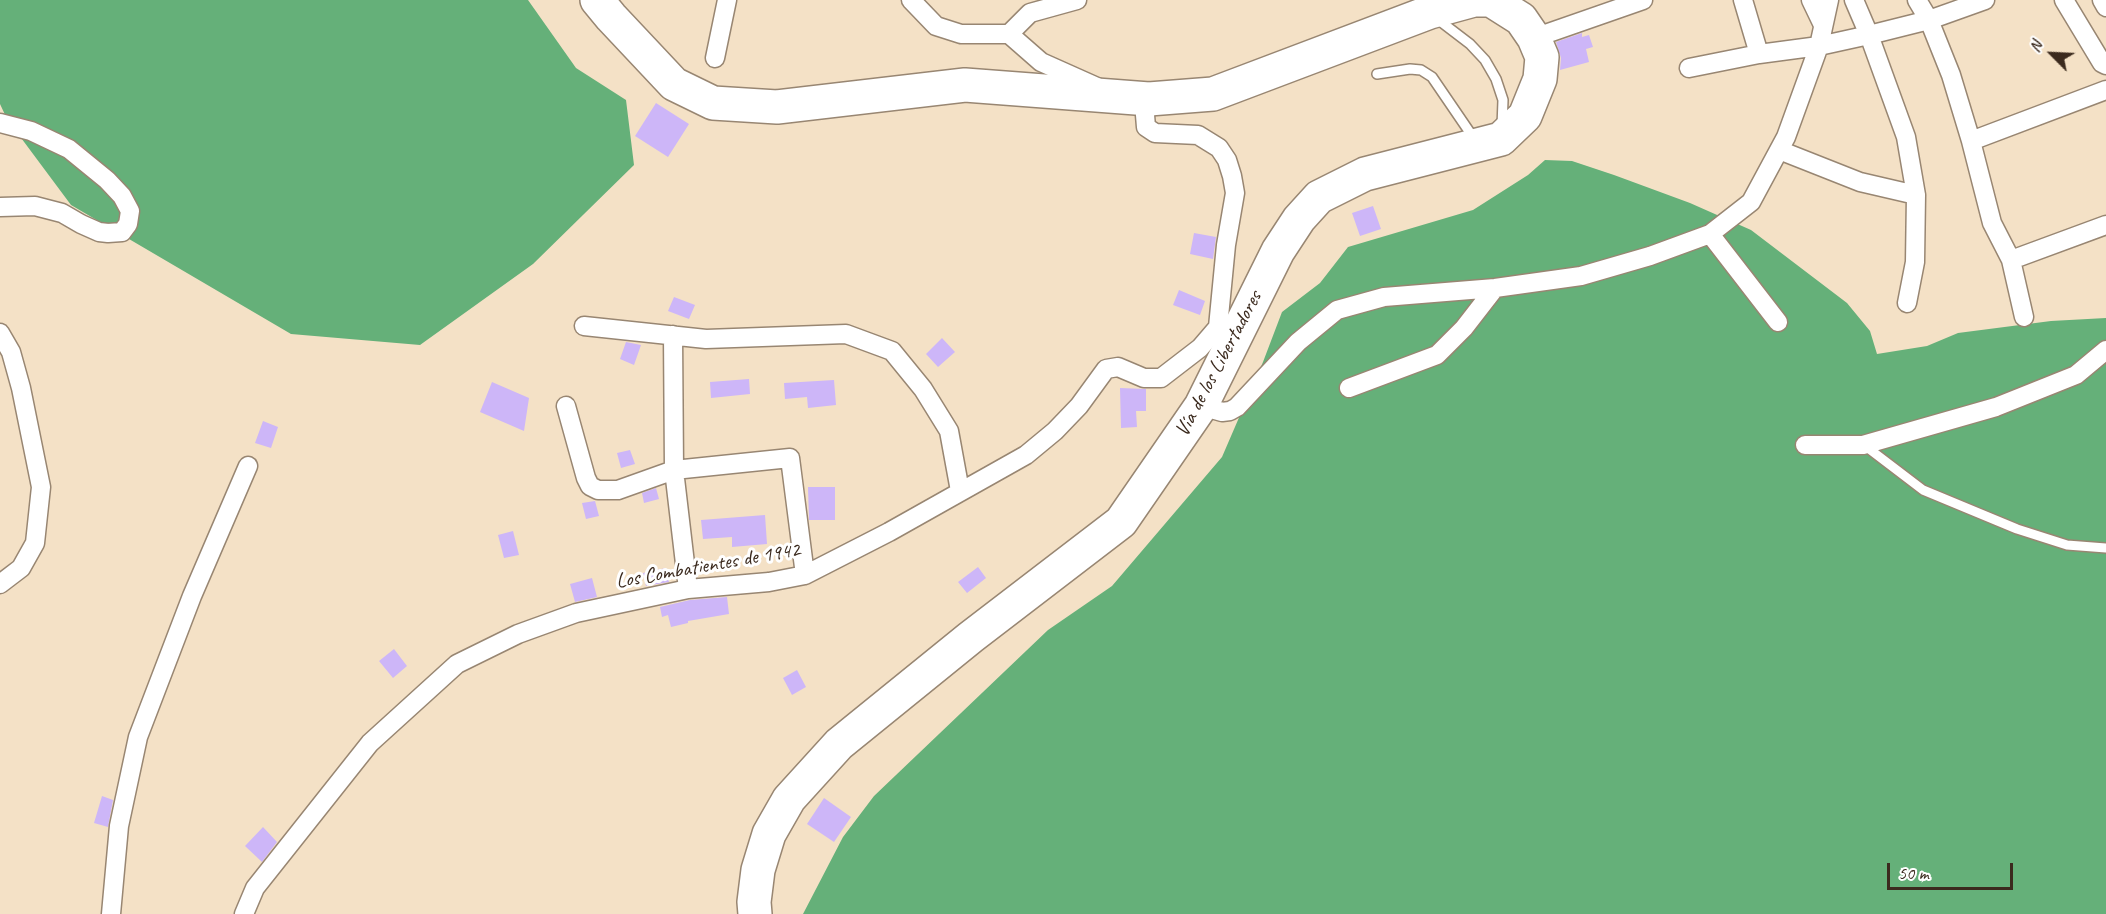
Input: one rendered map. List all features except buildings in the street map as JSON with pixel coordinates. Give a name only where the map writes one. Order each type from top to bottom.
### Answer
[{"type":"highway","points":[[597,0],[674,84],[713,103],[777,107],[965,85],[1149,99],[1213,94],[1430,12],[1474,0],[1486,0]]},
{"type":"highway","name":"Vía de los Libertadores","points":[[755,914],[754,902],[758,870],[769,834],[789,799],[839,744],[971,637],[1121,522],[1201,406],[1223,341],[1299,219],[1319,197],[1365,174],[1489,141],[1525,116],[1540,79],[1542,57],[1534,38],[1521,19],[1491,0]]},
{"type":"street","points":[[715,58],[727,0]]},
{"type":"street","points":[[911,0],[936,27],[960,34],[1009,34],[1041,62],[1115,95]]},
{"type":"street","points":[[1009,34],[1030,13],[1077,0]]},
{"type":"street","points":[[1534,38],[1643,0]]},
{"type":"street","points":[[1743,0],[1760,54]]},
{"type":"street","points":[[1811,0],[1823,25]]},
{"type":"street","points":[[1201,406],[1222,412],[1238,407],[1298,342],[1336,310],[1383,297],[1495,288],[1581,276],[1710,234],[1751,202],[1786,137],[1819,46],[1829,0]]},
{"type":"street","points":[[1854,0],[1906,137],[1916,195],[1915,262],[1907,303]]},
{"type":"street","points":[[1917,0],[1929,20],[1951,75],[1992,223],[2012,260],[2024,317]]},
{"type":"street","points":[[1689,68],[1760,54],[1819,46],[1869,35],[1929,20],[1985,0]]},
{"type":"street","points":[[2064,0],[2102,63],[2106,65]]},
{"type":"street","points":[[2102,0],[2106,7]]},
{"type":"street","points":[[1971,141],[2106,90]]},
{"type":"street","points":[[1149,99],[1145,115],[1146,127],[1155,133],[1198,135],[1219,148],[1227,160],[1232,176],[1236,193],[1226,244],[1223,341]]},
{"type":"street","points":[[0,123],[31,131],[69,149],[122,196],[130,212],[128,224],[122,232],[108,233],[99,232],[53,210],[35,206],[0,207]]},
{"type":"street","points":[[1779,150],[1860,182],[1916,195]]},
{"type":"street","points":[[2012,260],[2106,225]]},
{"type":"street","points":[[1710,234],[1778,322]]},
{"type":"street","points":[[1349,388],[1437,355],[1464,328],[1495,288]]},
{"type":"street","points":[[584,326],[706,339],[846,334],[892,351],[923,389],[949,431],[960,492]]},
{"type":"street","points":[[0,333],[11,352],[21,388],[41,488],[35,543],[21,568],[0,585]]},
{"type":"street","points":[[673,335],[674,470],[688,589]]},
{"type":"street","name":"Los Combatientes de 1942","points":[[244,914],[255,888],[370,743],[457,664],[518,634],[576,613],[688,589],[769,582],[805,575],[889,532],[1026,455],[1055,431],[1079,406],[1106,369],[1118,367],[1144,378],[1161,378],[1200,348],[1223,341]]},
{"type":"street","points":[[1805,445],[1863,445],[1996,407],[2076,375],[2106,350]]},
{"type":"street","points":[[566,406],[586,478],[590,486],[598,490],[618,490],[674,470],[790,458],[805,575]]},
{"type":"street","points":[[111,914],[119,826],[138,737],[192,596],[248,466]]},
{"type":"lane","points":[[1377,74],[1410,69],[1422,70],[1432,77],[1489,141],[1503,100],[1496,79],[1485,60],[1470,44],[1430,12]]},
{"type":"lane","points":[[1863,445],[1923,490],[2017,529],[2067,545],[2106,548]]},
{"type":"green space","points":[[0,0],[528,0],[576,68],[626,100],[634,165],[533,264],[420,345],[291,334],[71,205],[7,119],[0,104]]},
{"type":"green space","points":[[1545,160],[1572,161],[1614,175],[1690,203],[1751,230],[1847,303],[1870,331],[1877,354],[1927,346],[1958,333],[2051,321],[2106,318],[2106,914],[803,914],[843,837],[874,796],[1048,630],[1112,586],[1222,457],[1282,312],[1320,283],[1348,247],[1473,210],[1528,175]]}]
